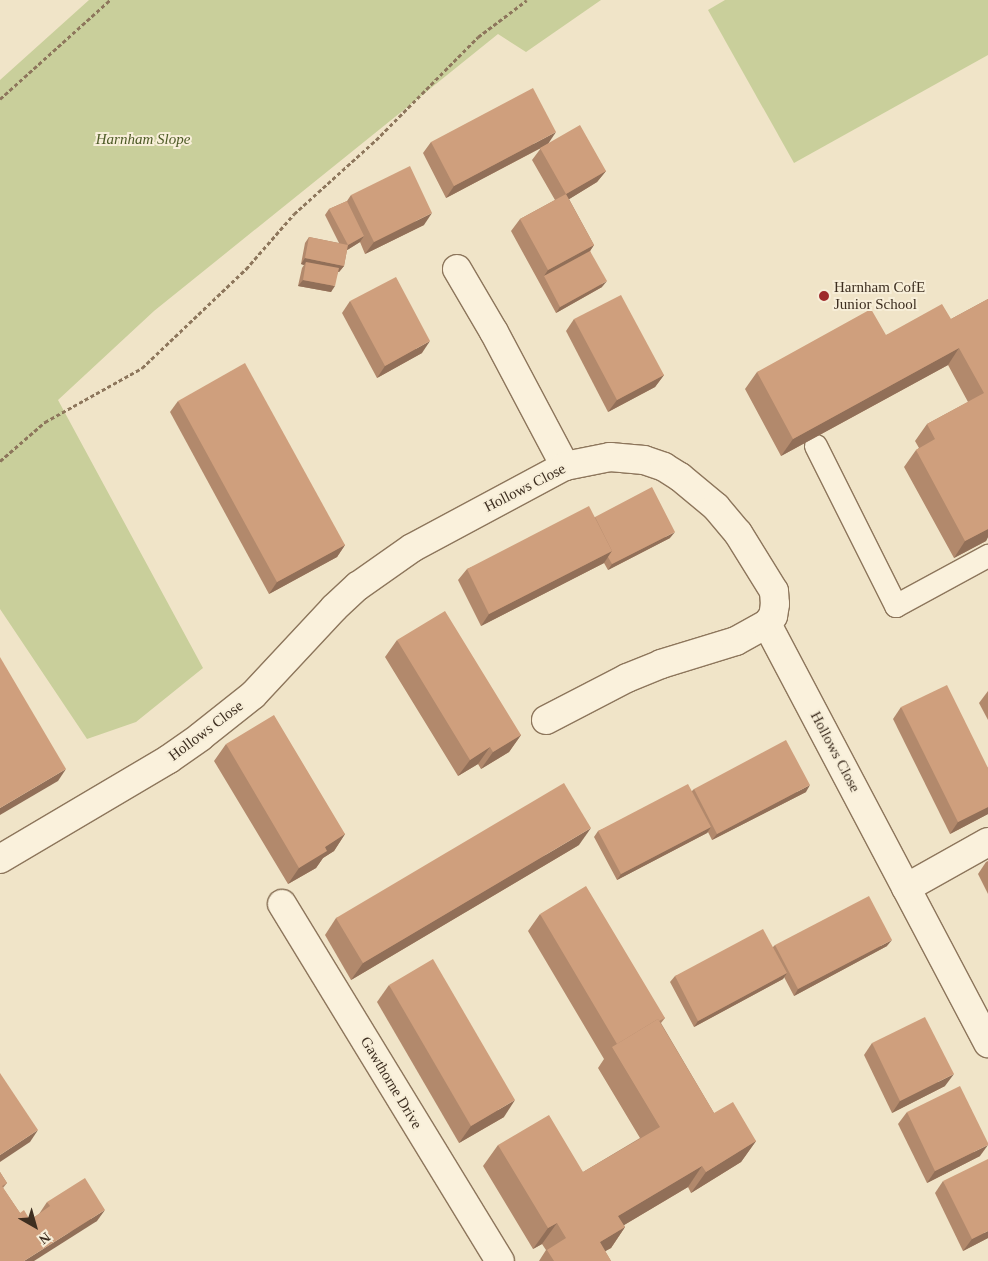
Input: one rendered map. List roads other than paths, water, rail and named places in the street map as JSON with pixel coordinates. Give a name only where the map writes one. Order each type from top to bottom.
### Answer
[{"type":"street","points":[[457,269],[494,332],[565,466]]},
{"type":"street","name":"Hollows Close","points":[[0,859],[169,759],[200,737],[253,695],[334,608],[358,586],[384,567],[447,528],[565,466],[610,457],[644,460],[664,467],[697,490],[716,507],[738,533],[774,591],[775,604],[773,616],[767,624],[988,1044]]},
{"type":"street","points":[[546,720],[627,678],[661,664],[736,641],[767,624]]},
{"type":"street","points":[[906,888],[988,842]]},
{"type":"street","name":"Gawthorne Drive","points":[[282,904],[500,1261]]},
{"type":"lane","points":[[816,446],[896,606],[988,556]]},
{"type":"place","name":"Harnham CofE Junior School","points":[[824,296]]},
{"type":"park label","name":"Harnham Slope","points":[[143,140]]}]
